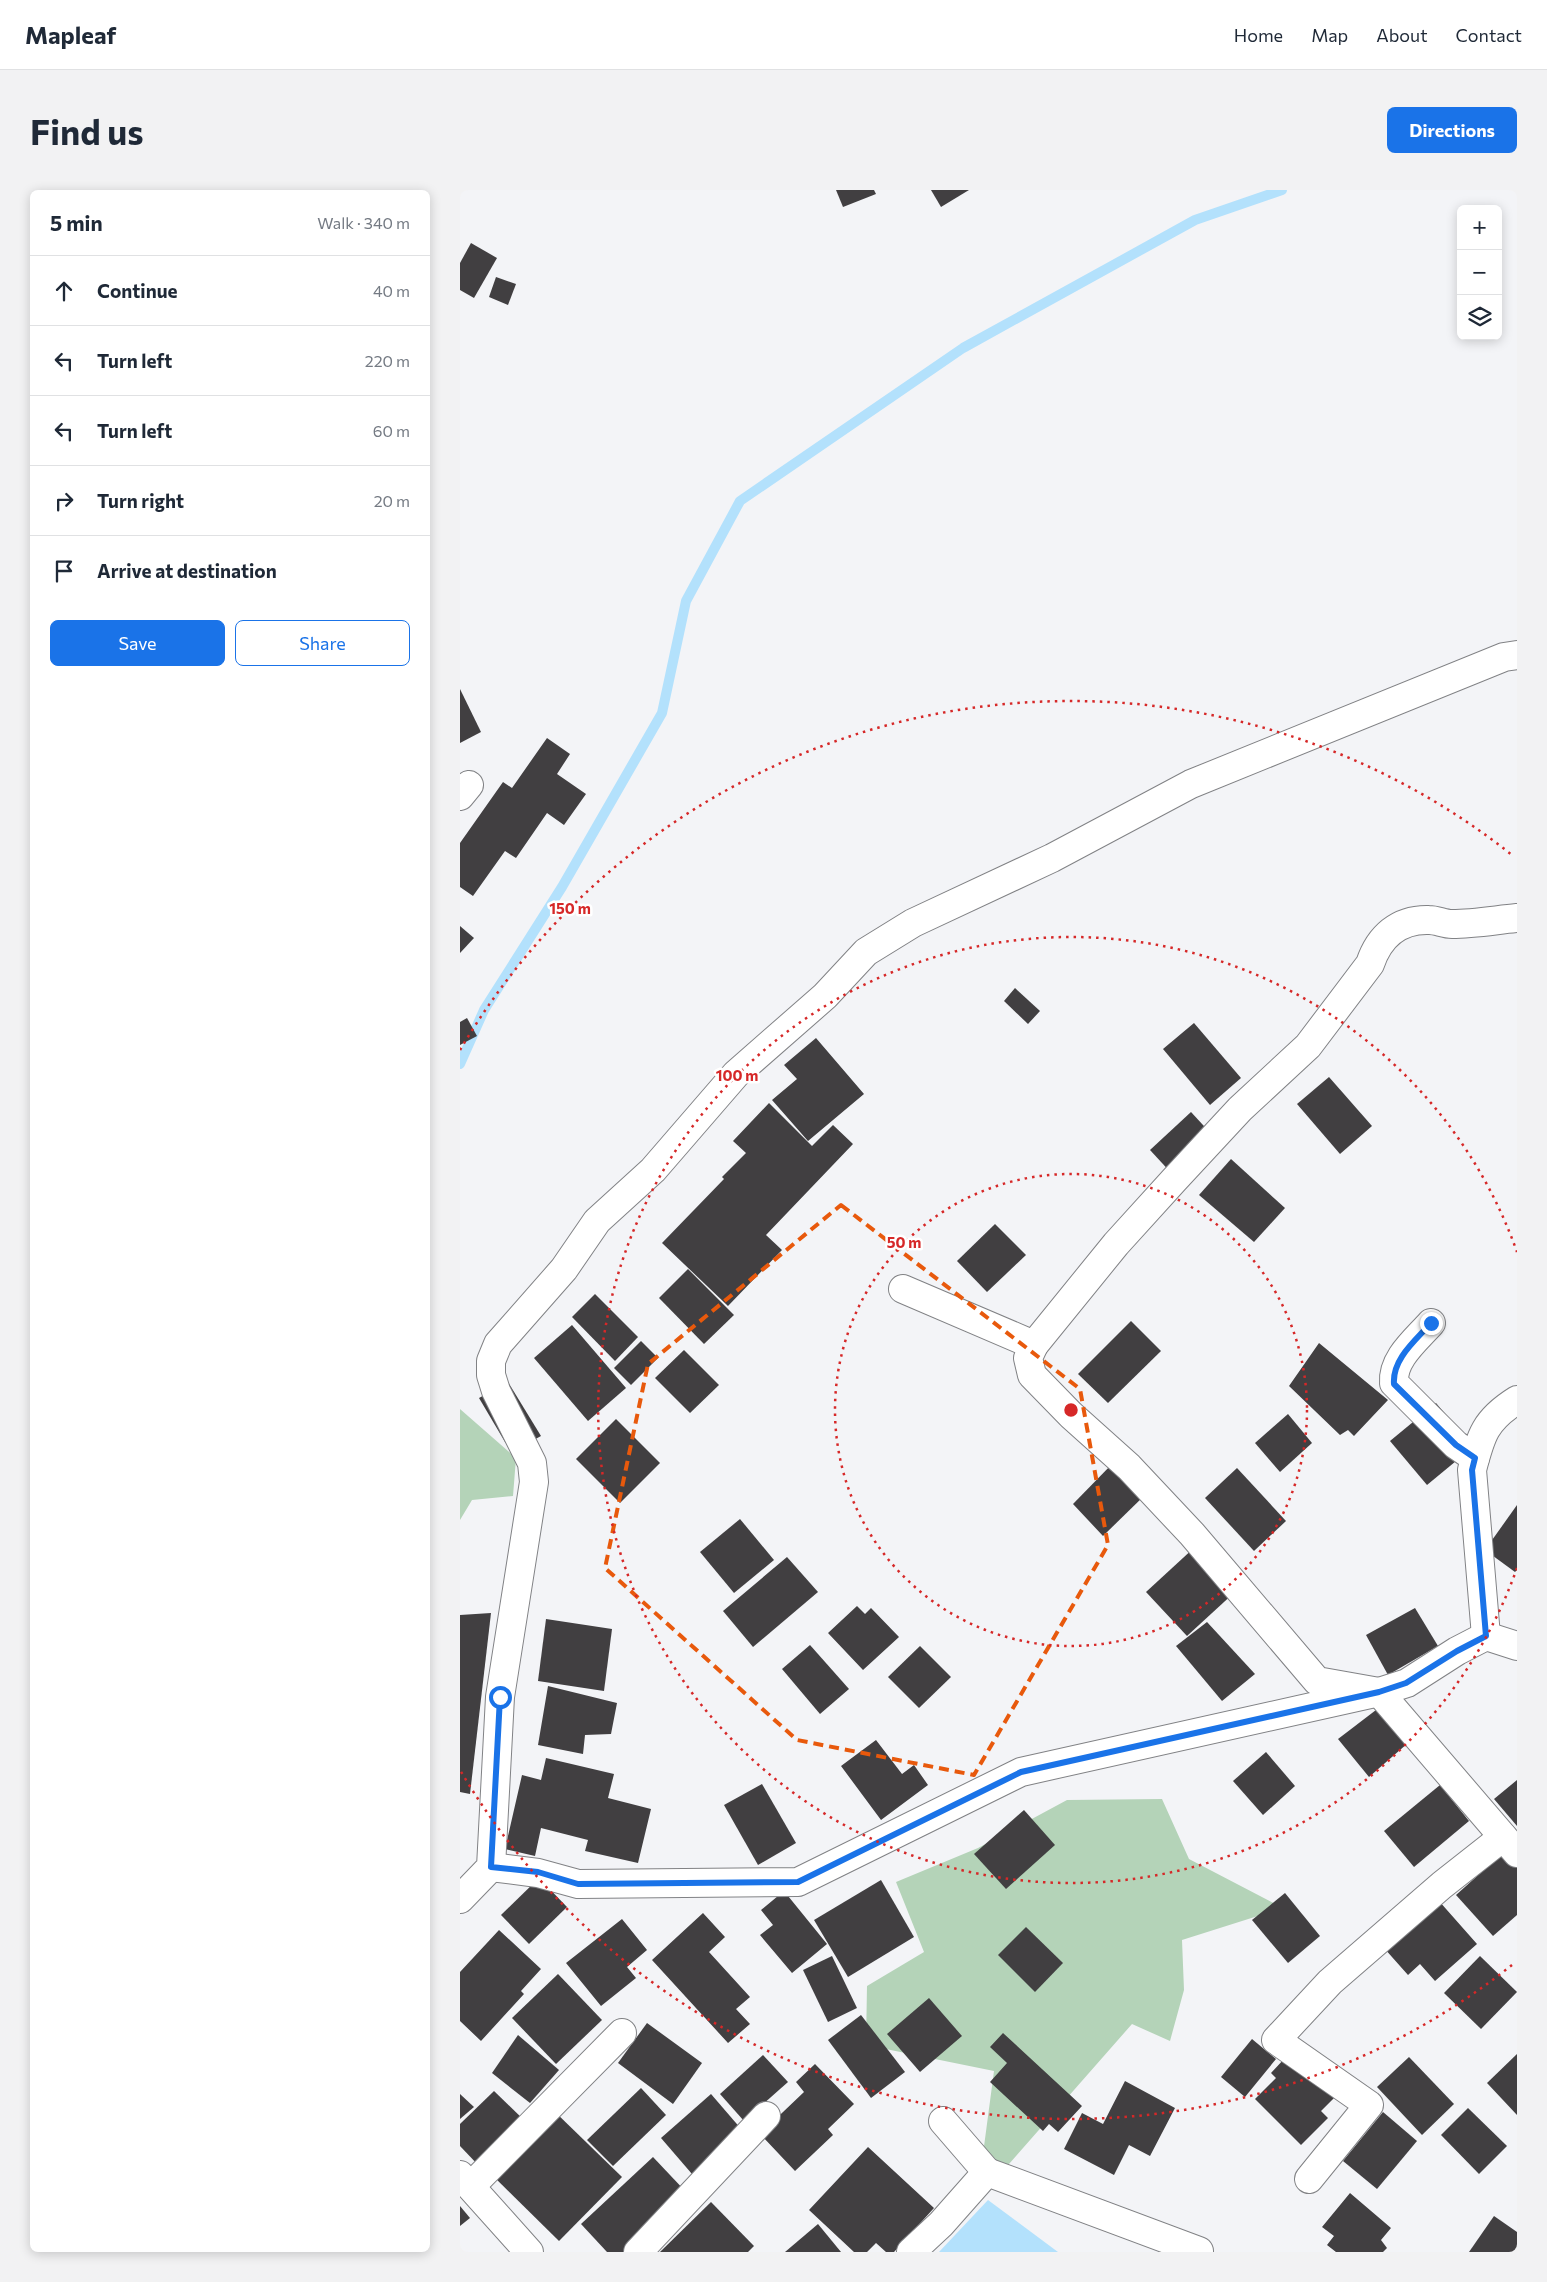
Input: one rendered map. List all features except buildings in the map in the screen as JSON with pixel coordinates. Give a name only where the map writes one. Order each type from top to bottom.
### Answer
[{"type":"street","points":[[460,1899],[491,1867],[500,1697],[534,1482],[532,1462],[496,1390],[491,1375],[491,1361],[498,1344],[564,1269],[597,1221],[653,1170],[736,1074],[825,996],[866,952],[913,923],[1052,858],[1191,784],[1504,657],[1517,655]]},
{"type":"street","points":[[1309,2179],[1369,2105],[1276,2040],[1330,1982],[1442,1885],[1510,1845],[1379,1692],[1317,1681],[1192,1534],[1129,1467],[1070,1414],[1032,1374],[1028,1358],[1034,1346],[1116,1244],[1240,1109],[1308,1046],[1370,964],[1374,950],[1387,933],[1402,924],[1429,920],[1451,924],[1517,918]]},
{"type":"street","points":[[903,1289],[1034,1346]]},
{"type":"street","points":[[1431,1323],[1401,1357],[1394,1374],[1394,1384],[1456,1445],[1475,1458]]},
{"type":"street","points":[[1486,1636],[1472,1470],[1477,1447],[1484,1430],[1505,1408],[1517,1400]]},
{"type":"street","points":[[491,1867],[538,1872],[578,1884],[798,1882],[1021,1772],[1379,1692],[1406,1683],[1457,1651],[1486,1636],[1517,1646]]},
{"type":"street","points":[[529,2252],[465,2180],[622,2033]]},
{"type":"street","points":[[638,2252],[766,2116]]},
{"type":"street","points":[[943,2121],[987,2172],[1199,2251]]},
{"type":"street","points":[[911,2252],[941,2224],[987,2172]]},
{"type":"highlighted area","points":[[841,1205],[1080,1389],[1108,1545],[974,1775],[797,1740],[605,1568],[648,1364]]},
{"type":"green space","points":[[460,1409],[516,1458],[513,1496],[472,1500],[460,1520]]},
{"type":"green space","points":[[1162,1799],[1189,1859],[1283,1908],[1182,1940],[1184,1990],[1170,2041],[1132,2024],[958,2222],[983,2154],[994,2071],[866,2045],[867,1986],[924,1952],[896,1882],[978,1848],[1067,1800]]},
{"type":"water","points":[[988,2200],[1058,2252],[939,2252]]},
{"type":"waterway","points":[[460,1064],[484,1010],[562,887],[662,713],[686,601],[740,501],[963,348],[1195,220],[1282,190]]},
{"type":"route","points":[[500,1697],[491,1867],[538,1872],[578,1884],[798,1882],[1021,1772],[1379,1692],[1406,1683],[1457,1651],[1486,1636],[1472,1470],[1475,1458],[1456,1445],[1394,1384],[1394,1374],[1401,1357],[1431,1323]]}]
